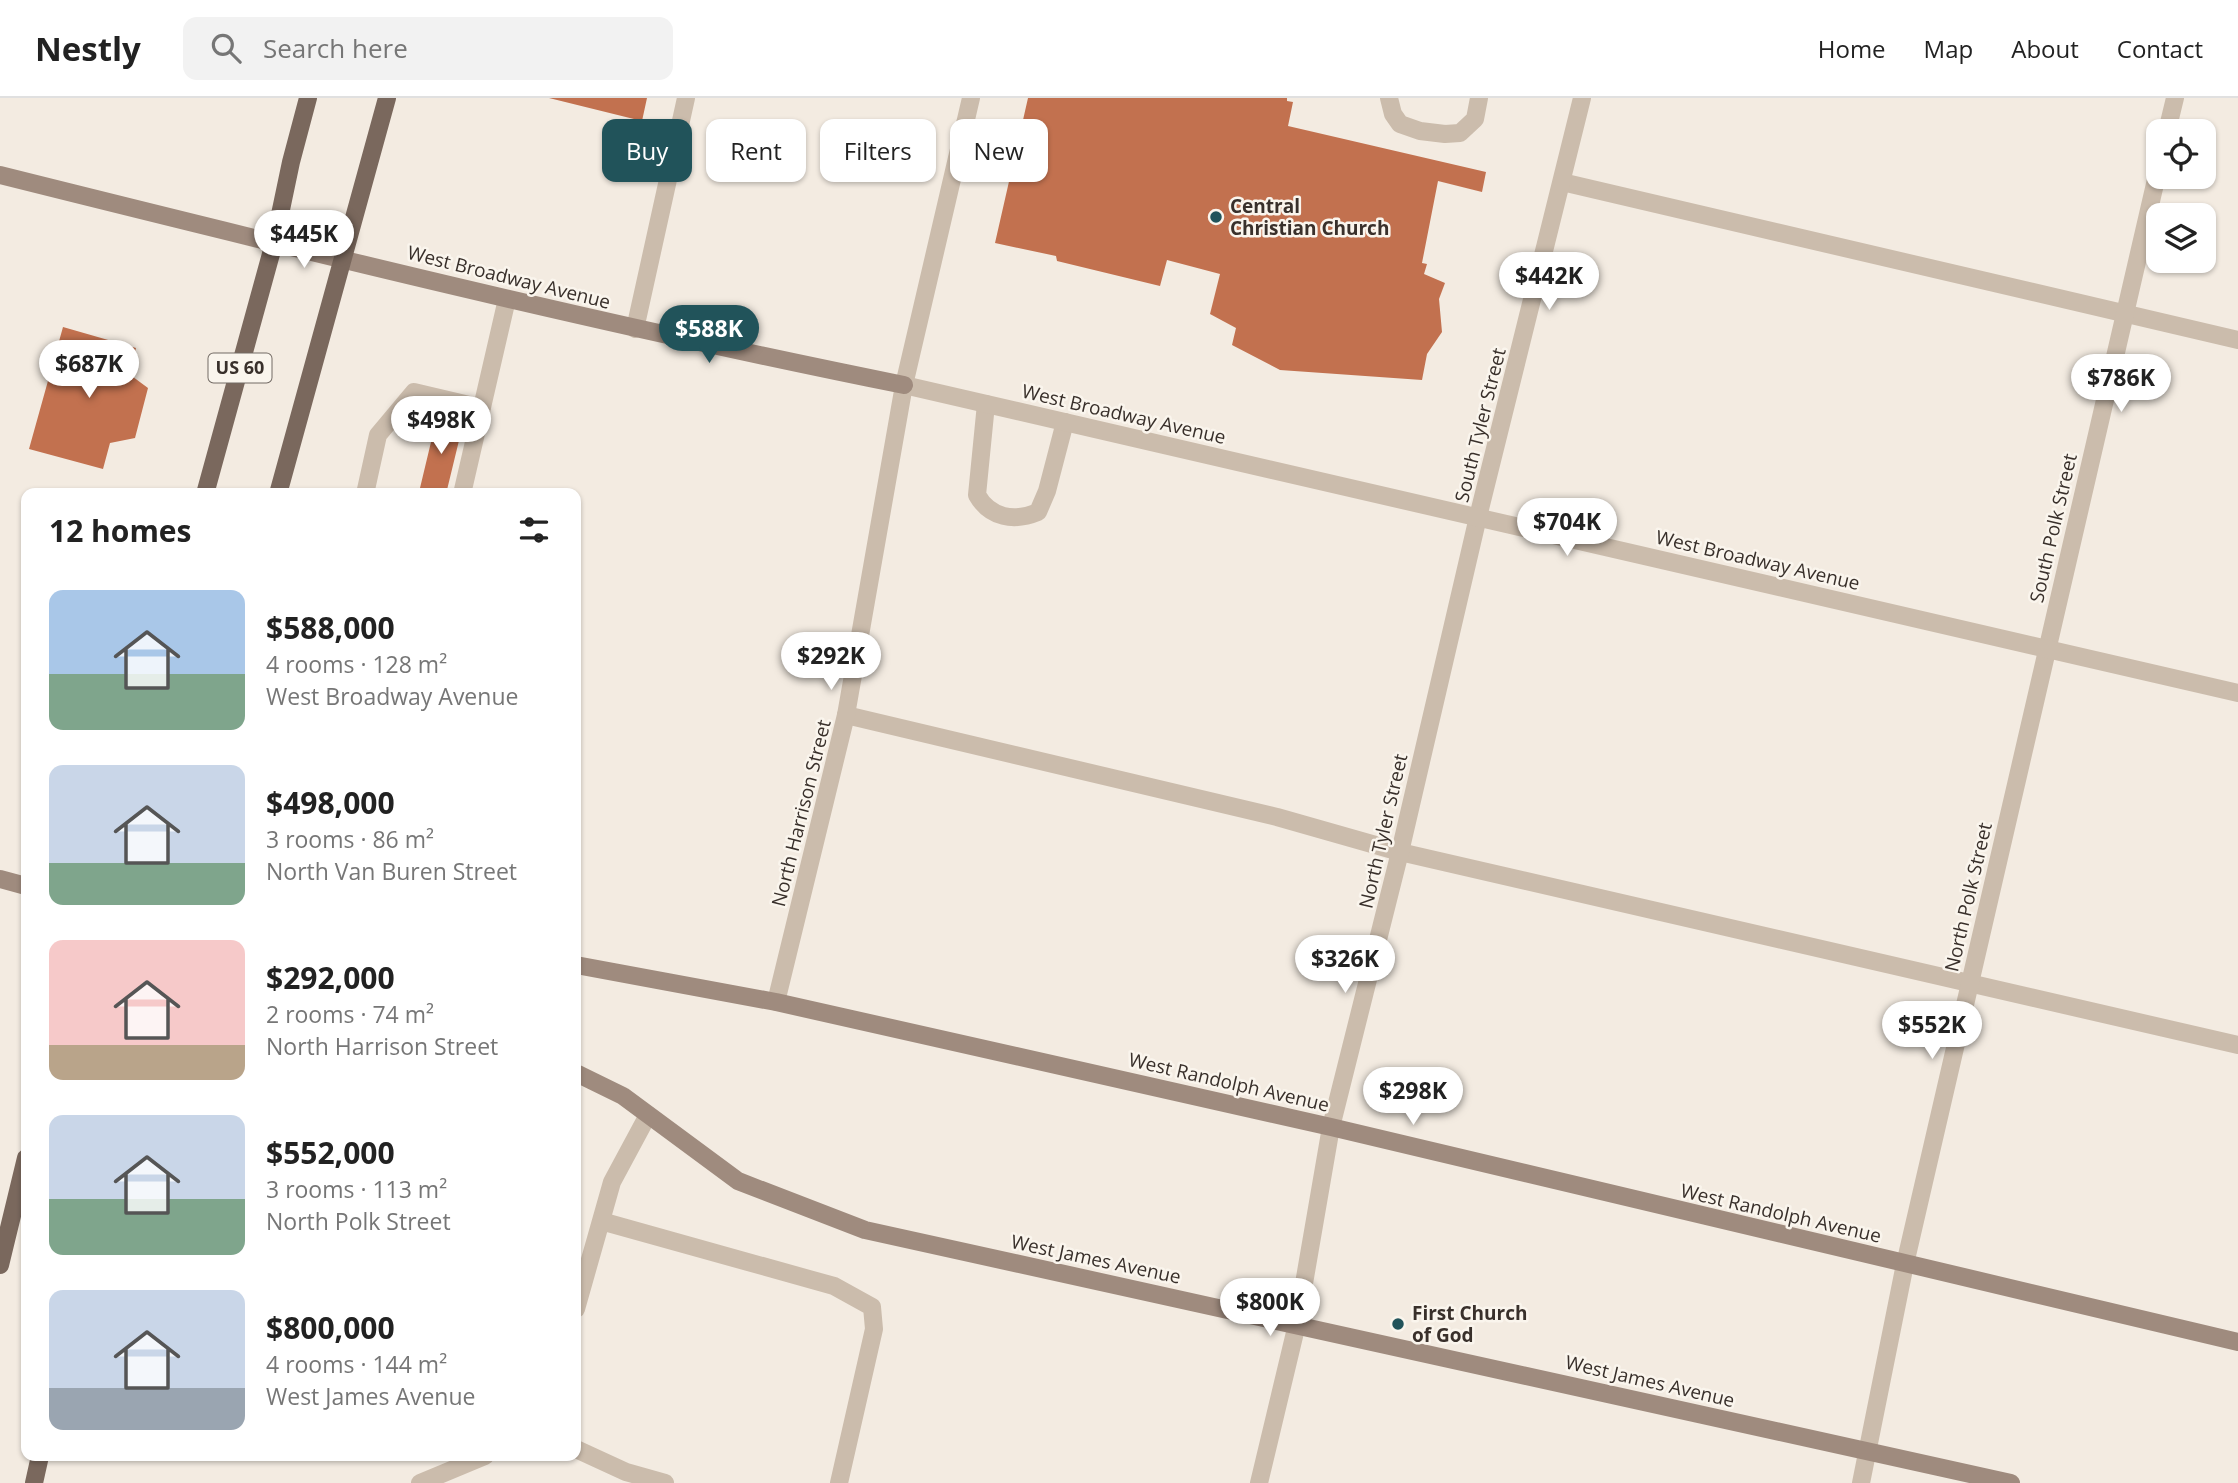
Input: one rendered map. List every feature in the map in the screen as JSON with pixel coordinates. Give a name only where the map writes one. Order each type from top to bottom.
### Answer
[{"type":"main road","name":"US 60","points":[[207,488],[274,243],[308,98]]},
{"type":"main road","points":[[280,488],[387,98]]},
{"type":"main road","name":"West Broadway Avenue","points":[[0,175],[635,329],[904,385]]},
{"type":"main road","points":[[0,879],[21,885]]},
{"type":"main road","name":"West Randolph Avenue","points":[[581,966],[776,1002],[1331,1127],[2238,1342]]},
{"type":"main road","name":"West James Avenue","points":[[581,1075],[623,1096],[738,1181],[865,1230],[2011,1483]]},
{"type":"main road","points":[[0,1265],[21,1179]]},
{"type":"main road","points":[[34,1483],[39,1461]]},
{"type":"street","points":[[635,329],[686,98]]},
{"type":"street","name":"North Harrison Street","points":[[776,1002],[846,715],[904,385],[971,98]]},
{"type":"street","points":[[1389,98],[1393,114],[1400,124],[1420,131],[1445,134],[1460,133],[1475,119],[1479,98]]},
{"type":"street","name":"South Tyler Street","points":[[1478,517],[1582,98]]},
{"type":"street","points":[[2170,119],[2175,98]]},
{"type":"street","points":[[1562,182],[2238,340]]},
{"type":"street","name":"South Polk Street","points":[[2046,649],[2154,189]]},
{"type":"street","points":[[463,488],[507,299]]},
{"type":"street","name":"West Broadway Avenue","points":[[904,385],[2238,693]]},
{"type":"street","points":[[366,488],[378,435],[414,392],[482,408]]},
{"type":"street","points":[[986,404],[977,495],[990,512],[1010,517],[1027,517],[1038,512],[1047,491],[1065,422]]},
{"type":"street","name":"North Tyler Street","points":[[1259,1483],[1297,1324],[1331,1127],[1400,852],[1478,517]]},
{"type":"street","name":"North Polk Street","points":[[1861,1483],[1905,1264],[2046,649]]},
{"type":"street","points":[[846,715],[1277,817],[1400,852],[2238,1045]]},
{"type":"street","points":[[581,1291],[612,1182],[648,1115]]},
{"type":"street","points":[[601,1221],[834,1286],[872,1307],[874,1329],[839,1483]]},
{"type":"street","points":[[581,1451],[626,1472],[665,1483]]},
{"type":"street","points":[[420,1483],[473,1461]]},
{"type":"building","points":[[549,98],[647,98],[642,119]]},
{"type":"building","name":"Central Christian Church","points":[[1028,98],[1287,98],[1287,101],[1293,102],[1288,126],[1486,172],[1482,192],[1438,181],[1422,263],[1427,264],[1424,274],[1445,283],[1439,299],[1442,332],[1427,354],[1422,380],[1280,370],[1232,345],[1236,328],[1210,314],[1220,274],[1167,260],[1160,286],[1057,261],[1056,256],[995,243],[1009,182],[1048,182],[1048,119],[1023,119]]},
{"type":"building","points":[[63,327],[136,348],[129,374],[148,388],[135,438],[110,443],[103,469],[29,449]]},
{"type":"building","points":[[437,417],[463,424],[447,488],[420,488]]},
{"type":"place","name":"Central Christian Church","points":[[1216,217]]},
{"type":"place","name":"First Church of God","points":[[1398,1324]]}]
